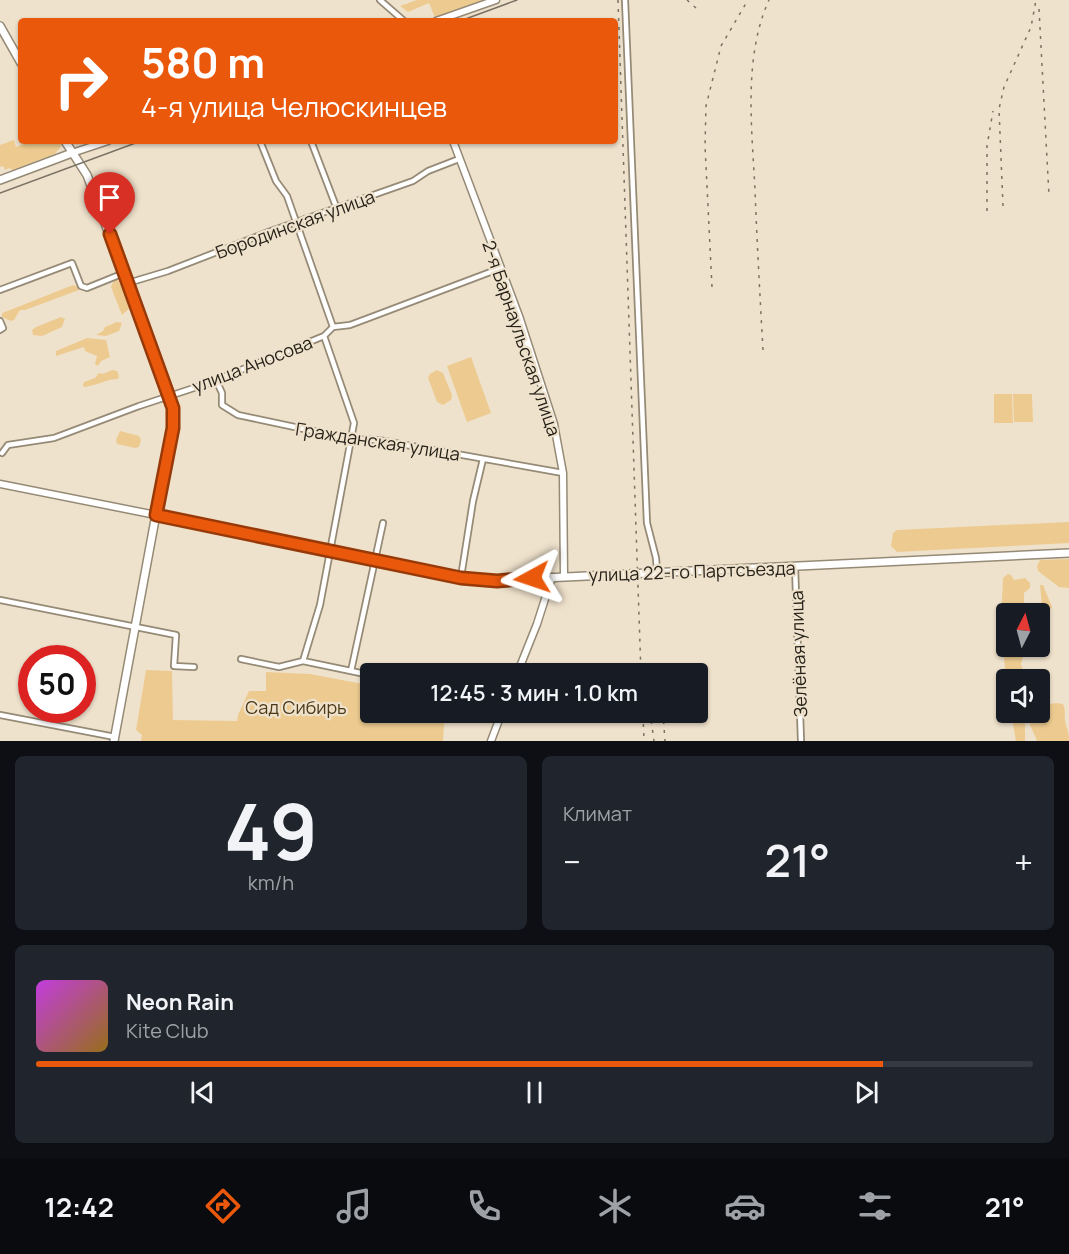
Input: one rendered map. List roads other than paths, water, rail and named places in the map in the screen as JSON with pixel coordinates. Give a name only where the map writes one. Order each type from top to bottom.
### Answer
[{"type":"main road","points":[[0,26],[18,58]]},
{"type":"main road","points":[[67,144],[87,175],[125,273],[169,396],[174,417],[115,739]]},
{"type":"main road","points":[[0,180],[72,153]]},
{"type":"main road","name":"улица 22-го Партсъезда","points":[[156,515],[461,578],[497,581],[1069,553]]},
{"type":"street","points":[[380,0],[401,18]]},
{"type":"street","points":[[445,18],[496,0]]},
{"type":"street","points":[[625,0],[646,523],[656,558],[657,572]]},
{"type":"street","points":[[72,153],[99,144]]},
{"type":"street","points":[[261,144],[276,181],[287,196],[333,327]]},
{"type":"street","points":[[312,144],[337,209]]},
{"type":"street","name":"2-я Барнаульская улица","points":[[454,144],[501,268],[554,424],[563,473],[564,576]]},
{"type":"street","name":"Бородинская улица","points":[[128,283],[168,271],[413,181],[428,171],[459,159]]},
{"type":"street","points":[[0,290],[72,263],[81,286],[87,288],[125,273]]},
{"type":"street","name":"улица Аносова","points":[[1,452],[8,446],[54,438],[216,380],[324,336],[333,327],[350,325],[501,268]]},
{"type":"street","points":[[0,321],[3,328],[0,330]]},
{"type":"street","points":[[303,661],[320,605],[354,423],[324,336]]},
{"type":"street","name":"Гражданская улица","points":[[216,380],[222,393],[222,405],[238,416],[351,439],[378,440],[563,473]]},
{"type":"street","points":[[461,578],[473,501],[483,459]]},
{"type":"street","name":"улица 22-го Партсъезда","points":[[0,484],[156,515]]},
{"type":"street","points":[[351,671],[383,523]]},
{"type":"street","name":"Зелёная улица","points":[[795,566],[801,741]]},
{"type":"street","points":[[522,663],[552,577]]},
{"type":"street","points":[[0,600],[176,635],[174,666],[194,667]]},
{"type":"street","points":[[241,659],[279,667],[303,661],[360,673]]},
{"type":"street","points":[[0,715],[115,739]]},
{"type":"street","points":[[491,741],[498,723]]},
{"type":"tram line","points":[[468,18],[517,0]]},
{"type":"tram line","points":[[0,193],[133,144]]},
{"type":"railway","points":[[618,0],[641,663]]},
{"type":"railway","points":[[687,0],[696,8]]},
{"type":"railway","points":[[712,287],[705,146],[706,106],[721,46],[748,0]]},
{"type":"railway","points":[[763,350],[751,94],[755,45],[769,0]]},
{"type":"railway","points":[[1003,206],[999,109],[1004,87],[1031,27],[1036,0]]},
{"type":"railway","points":[[1039,9],[1049,196]]},
{"type":"railway","points":[[987,211],[987,146],[993,111]]},
{"type":"railway","points":[[643,723],[644,741]]},
{"type":"railway","points":[[652,723],[654,741]]},
{"type":"railway","points":[[664,723],[665,741]]},
{"type":"park label","name":"Сад Сибирь","points":[[296,707]]}]
